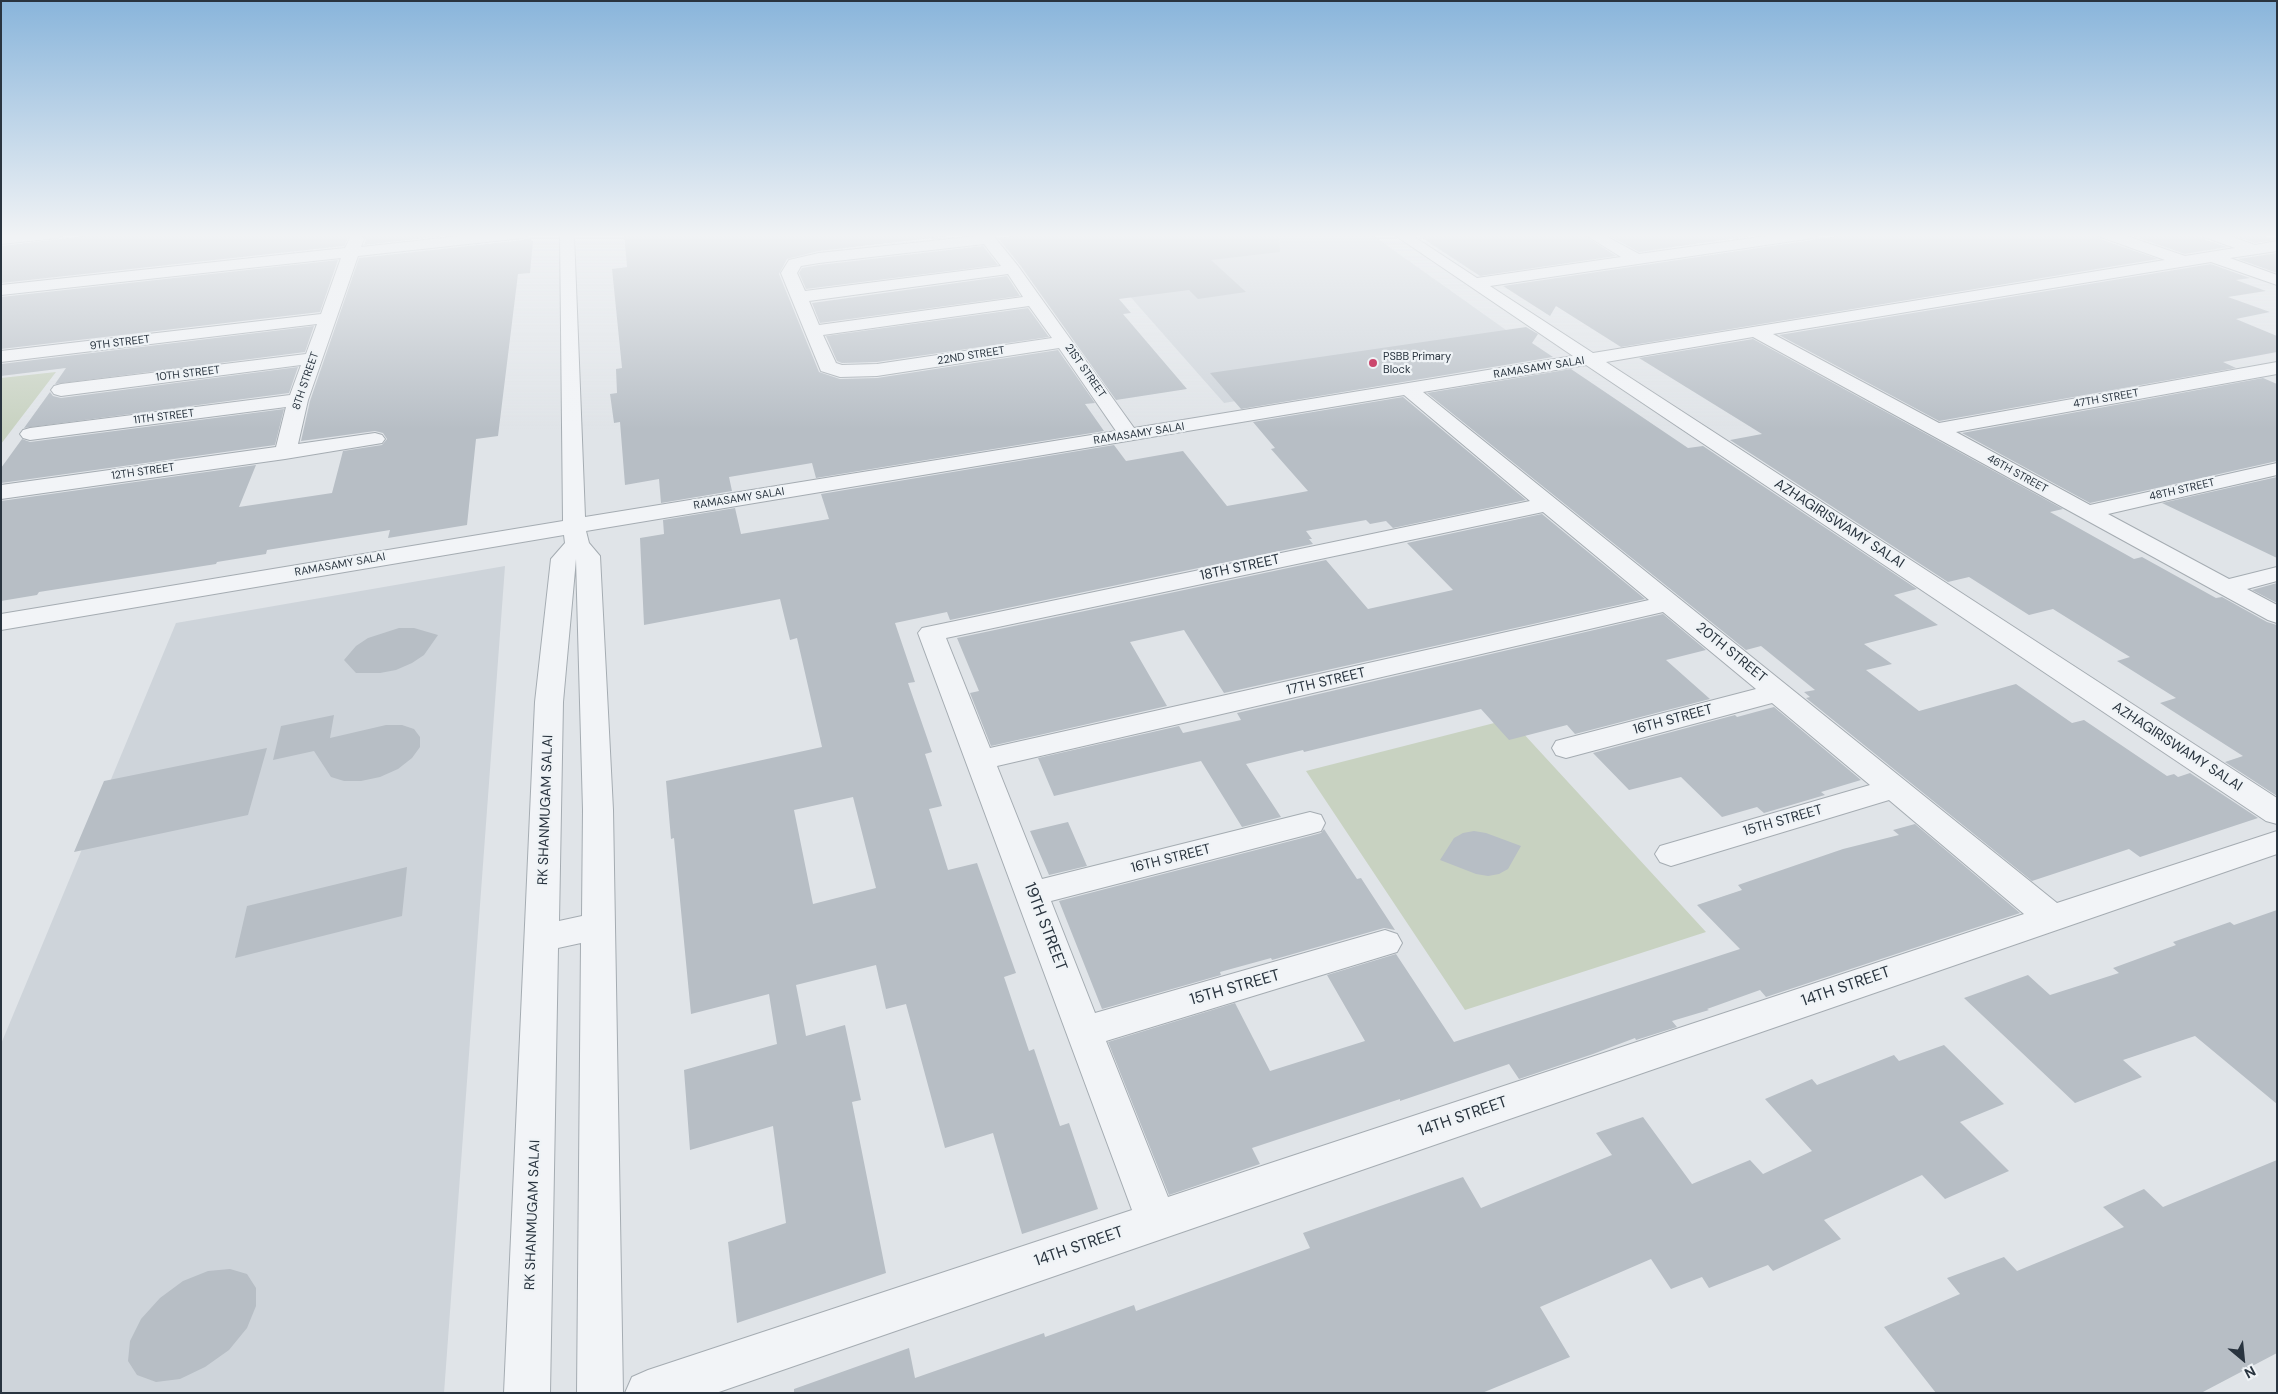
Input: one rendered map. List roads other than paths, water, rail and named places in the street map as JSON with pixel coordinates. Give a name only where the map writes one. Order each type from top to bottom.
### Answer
[{"type":"street","name":"8TH STREET","points":[[284,453],[298,400],[334,299]]},
{"type":"street","points":[[569,299],[576,535],[588,556],[598,810],[600,1393]]},
{"type":"street","points":[[800,299],[813,330],[1034,300]]},
{"type":"street","name":"AZHAGIRISWAMY SALAI","points":[[1498,299],[2277,813]]},
{"type":"street","name":"RAMASAMY SALAI","points":[[4,627],[576,535],[1130,436],[1957,299]]},
{"type":"street","name":"21ST STREET","points":[[1034,300],[1130,436]]},
{"type":"street","name":"9TH STREET","points":[[1,357],[327,318]]},
{"type":"street","name":"22ND STREET","points":[[813,330],[828,367],[840,371],[877,370],[1064,342]]},
{"type":"street","name":"46TH STREET","points":[[1756,332],[2277,615]]},
{"type":"street","name":"10TH STREET","points":[[61,390],[314,358]]},
{"type":"street","name":"47TH STREET","points":[[1936,430],[2277,368]]},
{"type":"street","name":"20TH STREET","points":[[1409,390],[2052,918]]},
{"type":"street","name":"11TH STREET","points":[[30,434],[298,400]]},
{"type":"street","name":"12TH STREET","points":[[1,492],[375,440]]},
{"type":"street","name":"48TH STREET","points":[[2087,512],[2277,469]]},
{"type":"street","name":"18TH STREET","points":[[931,633],[1549,504]]},
{"type":"street","name":"RK SHANMUGAM SALAI","points":[[527,1393],[549,702],[563,559],[576,535]]},
{"type":"street","points":[[2226,587],[2277,574]]},
{"type":"street","name":"17TH STREET","points":[[982,760],[1670,603]]},
{"type":"street","name":"19TH STREET","points":[[931,633],[982,760],[1157,1221]]},
{"type":"street","name":"16TH STREET","points":[[1566,748],[1779,692]]},
{"type":"street","name":"15TH STREET","points":[[1672,854],[1895,788]]},
{"type":"street","name":"16TH STREET","points":[[1032,894],[1310,823]]},
{"type":"street","name":"14TH STREET","points":[[648,1393],[2277,842]]},
{"type":"street","points":[[542,938],[598,926]]},
{"type":"street","name":"15TH STREET","points":[[1084,1032],[1385,943]]},
{"type":"place","name":"PSBB Primary Block","points":[[1373,363]]}]
